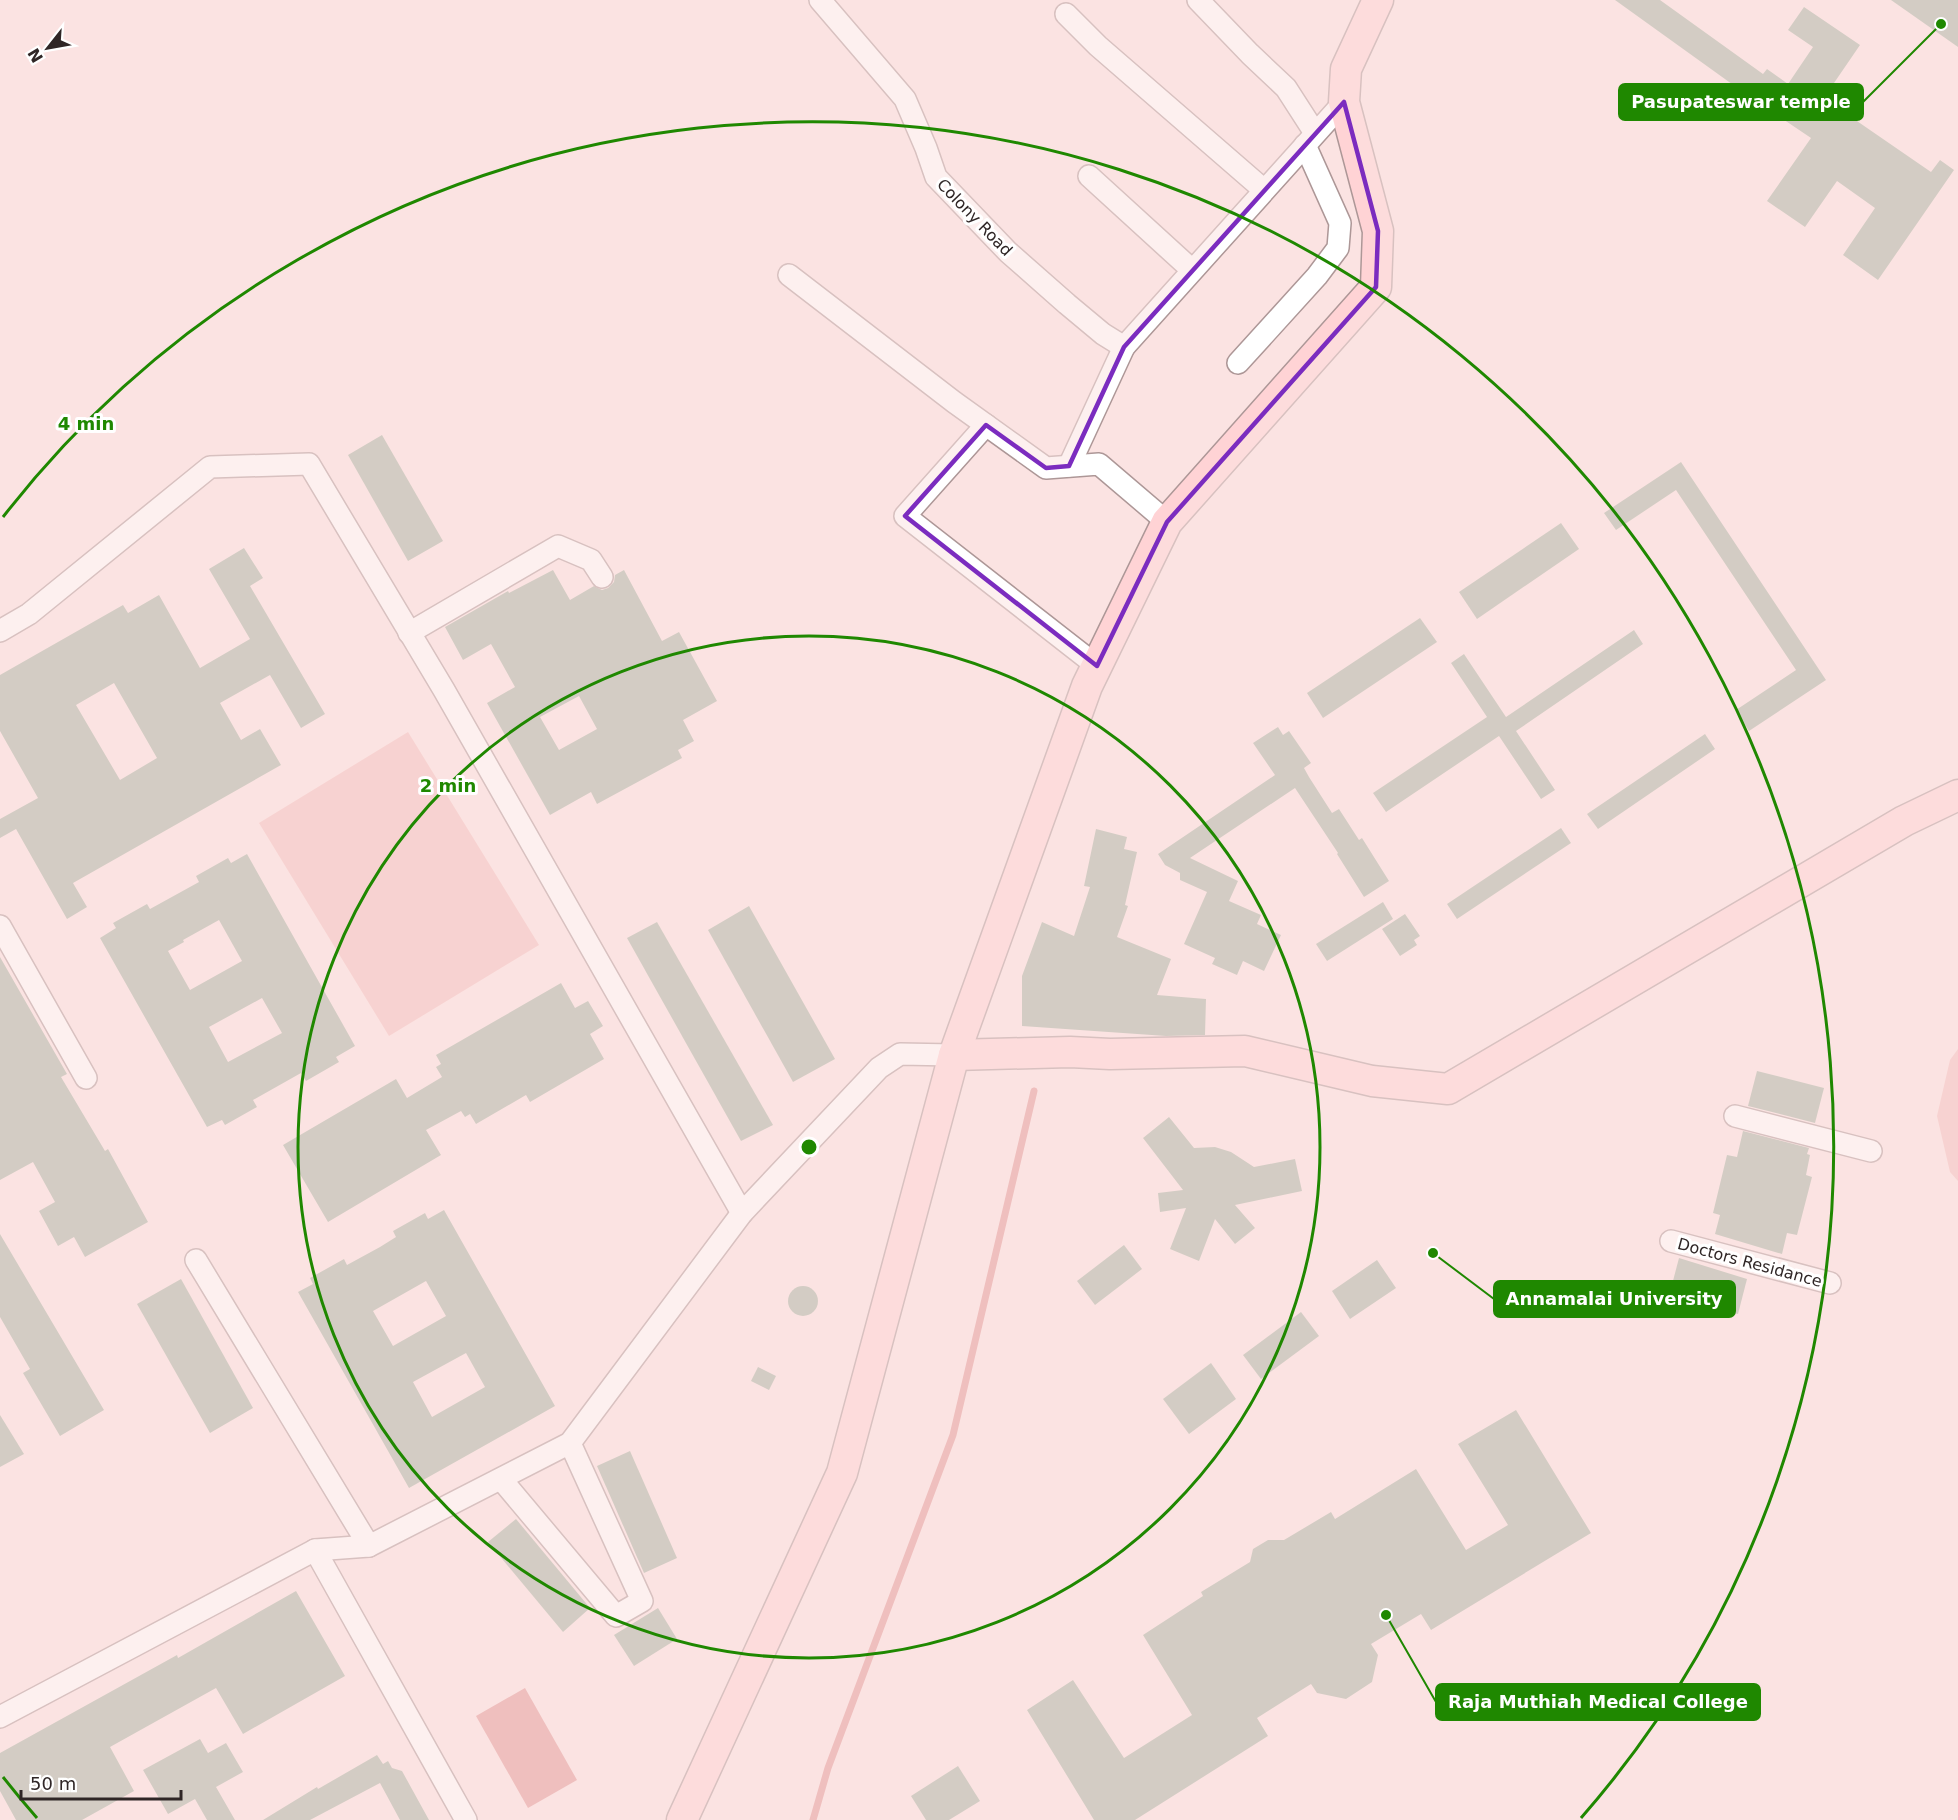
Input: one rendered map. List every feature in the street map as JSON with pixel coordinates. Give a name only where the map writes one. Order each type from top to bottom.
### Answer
[{"type":"street","name":"Colony Road","points":[[820,0],[905,99],[936,177],[1016,260],[1103,334],[1124,346]]},
{"type":"street","points":[[1198,0],[1286,88],[1310,139],[1340,223],[1338,248],[1317,276],[1238,363]]},
{"type":"street","points":[[682,1820],[842,1473],[954,1055],[1087,686],[1167,522],[1376,287],[1378,231],[1344,102],[1346,69],[1377,1]]},
{"type":"street","points":[[1066,14],[1098,46],[1264,190]]},
{"type":"street","points":[[1069,466],[1124,346],[1344,102]]},
{"type":"street","points":[[1089,176],[1192,270]]},
{"type":"street","points":[[789,275],[1046,468],[1099,464],[1167,522]]},
{"type":"street","points":[[986,425],[905,516],[1097,666]]},
{"type":"street","points":[[0,631],[29,614],[210,467],[309,464],[444,690],[742,1213]]},
{"type":"street","points":[[409,633],[558,546],[591,560],[602,578]]},
{"type":"street","points":[[0,1717],[315,1550],[369,1546],[570,1443],[742,1213],[879,1068],[900,1054],[1070,1052],[1110,1054],[1245,1051],[1372,1081],[1448,1089],[1904,821],[1958,795]]},
{"type":"street","points":[[0,926],[86,1078]]},
{"type":"street","points":[[1735,1116],[1871,1152]]},
{"type":"street","name":"Doctors Residance","points":[[1671,1241],[1830,1283]]},
{"type":"street","points":[[196,1260],[369,1546]]},
{"type":"street","points":[[501,1479],[616,1616],[642,1601],[570,1443]]},
{"type":"street","points":[[315,1550],[466,1820]]},
{"type":"highlighted area","points":[[1344,102],[1378,231],[1376,287],[1167,522],[1097,666],[905,516],[986,425],[1046,468],[1069,466],[1124,347]]},
{"type":"shaded area","points":[[408,732],[539,945],[389,1036],[259,823]]},
{"type":"shaded area","points":[[1958,1049],[1958,1181],[1950,1172],[1937,1116],[1950,1060]]},
{"type":"shaded area","points":[[525,1688],[577,1780],[528,1808],[476,1716]]},
{"type":"building","points":[[1615,0],[1660,0],[1763,74],[1767,69],[1788,84],[1813,47],[1788,30],[1804,7],[1860,45],[1834,83],[1864,104],[1854,119],[1931,172],[1940,160],[1954,170],[1878,280],[1843,255],[1875,208],[1837,181],[1805,227],[1767,201],[1811,138]]},
{"type":"building","points":[[1891,0],[1958,0],[1958,47]]},
{"type":"building","points":[[382,435],[443,541],[408,561],[348,455]]},
{"type":"building","points":[[1681,462],[1826,680],[1749,731],[1736,710],[1796,670],[1676,490],[1616,530],[1604,513]]},
{"type":"building","points":[[1561,523],[1579,549],[1477,619],[1459,592]]},
{"type":"building","points":[[244,548],[263,578],[250,586],[325,714],[301,728],[270,675],[220,703],[241,740],[260,729],[281,765],[73,883],[87,907],[67,919],[16,829],[0,838],[0,819],[38,798],[0,731],[0,675],[123,605],[128,613],[159,595],[200,668],[250,639],[209,569]],"holes":[[[114,683],[157,758],[120,780],[76,705]]]},
{"type":"building","points":[[553,570],[570,600],[594,586],[602,590],[608,588],[614,582],[615,575],[624,570],[662,641],[679,632],[717,701],[683,720],[694,741],[678,750],[682,758],[597,804],[591,792],[550,815],[487,703],[515,687],[491,644],[463,660],[445,627],[508,591],[509,593]],"holes":[[[579,696],[597,729],[559,750],[540,717]]]},
{"type":"building","points":[[1420,618],[1437,642],[1323,718],[1307,693]]},
{"type":"building","points":[[1634,630],[1643,644],[1516,731],[1555,790],[1541,799],[1499,736],[1386,812],[1373,793],[1487,717],[1451,663],[1464,654],[1506,717]]},
{"type":"building","points":[[1278,727],[1283,735],[1289,731],[1311,763],[1304,768],[1332,813],[1339,809],[1359,840],[1362,838],[1389,881],[1364,897],[1295,788],[1190,858],[1238,881],[1229,901],[1261,915],[1257,924],[1281,935],[1264,971],[1243,961],[1237,975],[1212,964],[1215,958],[1184,944],[1207,892],[1180,880],[1180,873],[1165,865],[1158,854],[1275,775],[1253,743]]},
{"type":"building","points":[[1705,734],[1715,749],[1598,829],[1587,814]]},
{"type":"building","points":[[1561,828],[1571,843],[1457,919],[1447,904]]},
{"type":"building","points":[[1096,829],[1127,837],[1124,849],[1137,852],[1125,905],[1128,906],[1117,937],[1171,959],[1157,995],[1206,999],[1205,1035],[1166,1036],[1022,1026],[1022,976],[1042,922],[1074,936],[1090,887],[1084,886]]},
{"type":"building","points":[[247,854],[355,1046],[336,1057],[339,1062],[306,1081],[301,1073],[253,1100],[257,1107],[225,1125],[222,1120],[207,1127],[100,938],[116,928],[113,923],[147,904],[150,909],[199,882],[196,876],[228,858],[231,863]],"holes":[[[219,920],[242,961],[190,990],[168,951]],[[262,998],[282,1033],[228,1062],[209,1027]]]},
{"type":"building","points":[[1383,902],[1393,919],[1327,961],[1316,944]]},
{"type":"building","points":[[749,906],[835,1059],[793,1082],[708,930]]},
{"type":"building","points":[[1405,914],[1420,936],[1414,940],[1417,945],[1400,956],[1382,929]]},
{"type":"building","points":[[657,922],[773,1125],[741,1141],[627,938]]},
{"type":"building","points":[[0,957],[67,1074],[61,1077],[105,1151],[108,1149],[148,1222],[85,1257],[74,1237],[58,1246],[39,1211],[55,1202],[33,1162],[0,1180]]},
{"type":"building","points":[[561,983],[575,1008],[588,1001],[603,1026],[590,1034],[604,1059],[530,1102],[526,1095],[476,1124],[470,1114],[465,1117],[461,1111],[426,1130],[441,1155],[328,1222],[283,1145],[396,1079],[407,1098],[442,1077],[436,1067],[441,1064],[436,1055]]},
{"type":"building","points":[[1757,1071],[1824,1088],[1815,1123],[1748,1106]]},
{"type":"building","points":[[1169,1117],[1194,1148],[1215,1147],[1231,1152],[1254,1167],[1295,1159],[1302,1191],[1235,1205],[1255,1228],[1235,1244],[1215,1219],[1199,1261],[1170,1249],[1186,1208],[1160,1212],[1158,1193],[1183,1190],[1143,1138]]},
{"type":"building","points":[[1743,1131],[1809,1148],[1806,1175],[1812,1177],[1797,1235],[1787,1233],[1782,1254],[1715,1234],[1720,1215],[1713,1213],[1727,1155],[1737,1157]]},
{"type":"building","points":[[444,1210],[555,1406],[409,1488],[298,1292],[313,1284],[310,1278],[344,1259],[347,1265],[380,1247],[396,1237],[393,1231],[425,1213],[428,1219]],"holes":[[[426,1281],[446,1316],[393,1346],[373,1311]],[[466,1353],[485,1387],[432,1417],[413,1382]]]},
{"type":"building","points":[[0,1234],[104,1410],[60,1436],[23,1373],[30,1369],[0,1317]]},
{"type":"building","points":[[1124,1245],[1142,1269],[1095,1305],[1077,1281]]},
{"type":"building","points":[[1679,1258],[1747,1279],[1738,1314],[1669,1296]]},
{"type":"building","points":[[1377,1260],[1396,1288],[1350,1319],[1332,1291]]},
{"type":"building","points":[[181,1279],[253,1408],[210,1433],[137,1304]]},
{"type":"building","points":[[803,1286],[814,1290],[818,1301],[814,1312],[803,1316],[792,1312],[788,1301],[792,1290]]},
{"type":"building","points":[[1301,1312],[1319,1336],[1261,1379],[1243,1355]]},
{"type":"building","points":[[1211,1363],[1236,1399],[1189,1434],[1163,1399]]},
{"type":"building","points":[[758,1367],[776,1376],[769,1390],[751,1381]]},
{"type":"building","points":[[1516,1410],[1591,1533],[1431,1630],[1421,1614],[1371,1644],[1378,1655],[1372,1682],[1346,1699],[1317,1693],[1311,1684],[1257,1718],[1268,1736],[1135,1820],[1094,1820],[1027,1710],[1073,1680],[1124,1758],[1192,1715],[1143,1635],[1203,1596],[1201,1592],[1250,1562],[1253,1549],[1268,1540],[1284,1540],[1331,1512],[1335,1519],[1416,1469],[1466,1550],[1508,1525],[1458,1444]]},
{"type":"building","points":[[0,1415],[24,1454],[0,1467]]},
{"type":"building","points":[[630,1451],[677,1558],[644,1573],[597,1466]]},
{"type":"building","points":[[516,1519],[590,1608],[563,1632],[488,1542]]},
{"type":"building","points":[[296,1591],[345,1676],[243,1734],[216,1688],[110,1747],[134,1791],[82,1820],[16,1820],[0,1791],[0,1753],[177,1655],[178,1658]]},
{"type":"building","points":[[658,1608],[677,1639],[634,1666],[614,1635]]},
{"type":"building","points":[[200,1739],[208,1753],[226,1743],[243,1772],[216,1787],[235,1820],[207,1820],[195,1799],[168,1814],[143,1770]]},
{"type":"building","points":[[377,1755],[383,1764],[388,1761],[392,1768],[402,1771],[429,1820],[400,1820],[380,1783],[310,1820],[263,1820],[317,1787],[318,1789]]},
{"type":"building","points":[[958,1766],[980,1801],[949,1820],[926,1820],[911,1796]]},
{"type":"waterway","points":[[813,1820],[828,1768],[953,1435],[1034,1091]]},
{"type":"place","name":"Pasupateswar temple","points":[[1941,24]]},
{"type":"place","name":"Annamalai University","points":[[1433,1253]]},
{"type":"place","name":"Raja Muthiah Medical College","points":[[1386,1615]]}]
